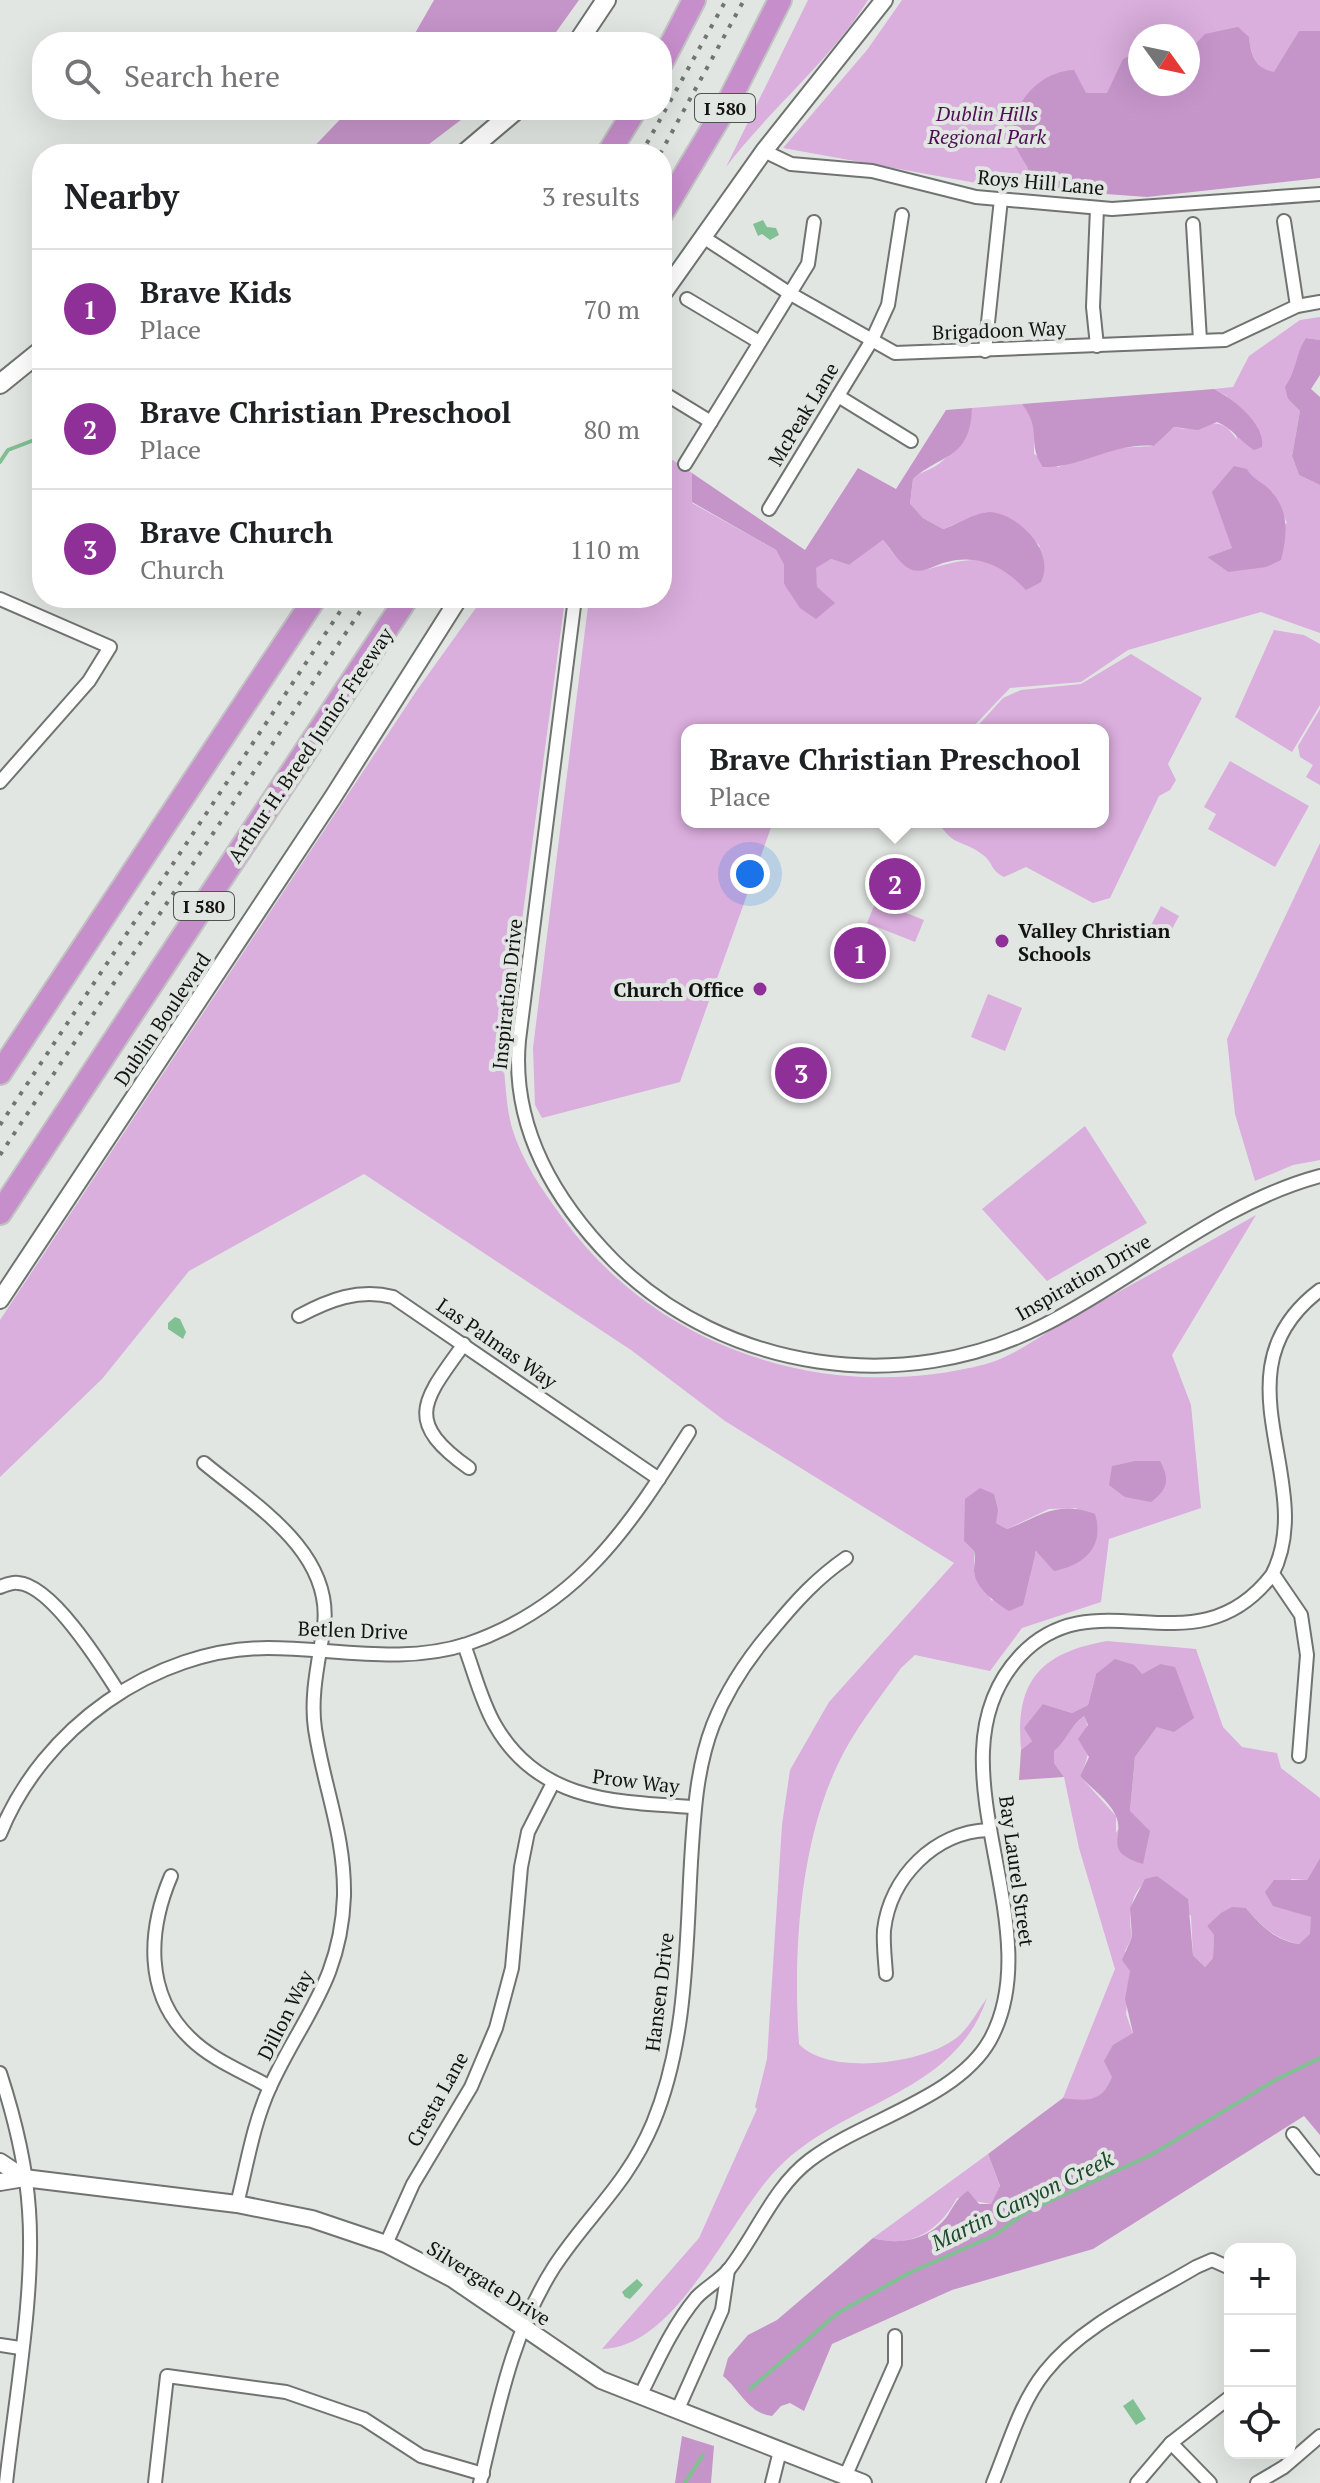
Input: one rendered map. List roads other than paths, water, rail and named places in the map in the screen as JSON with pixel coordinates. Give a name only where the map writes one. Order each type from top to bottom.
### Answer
[{"type":"highway","points":[[672,43],[694,0]]},
{"type":"highway","name":"I 580","points":[[672,196],[729,101],[780,0]]},
{"type":"highway","points":[[614,144],[629,120]]},
{"type":"highway","points":[[0,1073],[308,608]]},
{"type":"highway","name":"Arthur H. Breed Junior Freeway","points":[[0,1213],[400,608]]},
{"type":"main road","points":[[585,32],[606,0]]},
{"type":"main road","points":[[476,144],[504,120]]},
{"type":"main road","points":[[0,384],[32,358]]},
{"type":"street","points":[[672,281],[764,151],[884,0]]},
{"type":"street","name":"Roys Hill Lane","points":[[764,151],[808,168],[872,171],[952,192],[1097,208],[1320,194]]},
{"type":"street","points":[[985,351],[1001,199]]},
{"type":"street","points":[[1097,208],[1093,307],[1097,346]]},
{"type":"street","name":"McPeak Lane","points":[[769,509],[872,340],[888,305],[902,215]]},
{"type":"street","points":[[1284,221],[1297,306]]},
{"type":"street","points":[[685,464],[808,264],[814,222]]},
{"type":"street","points":[[1193,224],[1200,340]]},
{"type":"street","name":"Brigadoon Way","points":[[703,237],[789,293],[895,353],[1225,340],[1297,306],[1320,302]]},
{"type":"street","points":[[687,299],[759,342]]},
{"type":"street","points":[[838,396],[911,441]]},
{"type":"street","points":[[672,398],[711,422]]},
{"type":"street","points":[[0,599],[110,647],[89,681],[0,782]]},
{"type":"street","name":"Dublin Boulevard","points":[[0,1300],[333,797],[453,608]]},
{"type":"street","name":"Inspiration Drive","points":[[574,608],[519,1040],[519,1096],[532,1143],[563,1200],[597,1243],[646,1289],[704,1326],[788,1357],[869,1366],[939,1361],[1005,1343],[1046,1325],[1257,1197],[1320,1176]]},
{"type":"street","name":"Bay Laurel Street","points":[[640,2396],[668,2339],[697,2297],[728,2270],[766,2211],[809,2161],[939,2087],[969,2066],[989,2041],[1007,1995],[1010,1970],[1004,1909],[988,1830],[984,1759],[989,1713],[1003,1678],[1022,1653],[1044,1637],[1082,1621],[1116,1619],[1176,1626],[1209,1619],[1240,1605],[1273,1574],[1288,1544],[1296,1509],[1293,1476],[1274,1403],[1273,1370],[1282,1336],[1303,1305],[1320,1290]]},
{"type":"street","name":"Las Palmas Way","points":[[299,1316],[353,1294],[383,1294],[409,1305],[659,1479]]},
{"type":"street","points":[[464,1344],[434,1387],[426,1415],[435,1441],[469,1468]]},
{"type":"street","name":"Betlen Drive","points":[[0,1834],[33,1772],[53,1748],[119,1693],[176,1666],[231,1650],[406,1654],[464,1645],[507,1627],[550,1603],[580,1579],[635,1517],[689,1432]]},
{"type":"street","name":"Dillon Way","points":[[204,1463],[301,1547],[322,1594],[324,1623],[319,1651],[315,1728],[339,1826],[344,1899],[328,1979],[270,2087],[251,2140],[237,2204]]},
{"type":"street","name":"Hansen Drive","points":[[482,2478],[512,2353],[523,2328],[556,2264],[630,2171],[668,2081],[681,2016],[694,1807],[700,1767],[729,1689],[750,1656],[813,1581],[846,1558]]},
{"type":"street","points":[[1273,1574],[1301,1615],[1307,1655],[1299,1756]]},
{"type":"street","points":[[0,1587],[18,1582],[33,1588],[76,1630],[119,1693]]},
{"type":"street","name":"Prow Way","points":[[464,1645],[495,1725],[515,1752],[553,1783],[611,1801],[694,1807]]},
{"type":"street","name":"Cresta Lane","points":[[386,2244],[413,2184],[471,2087],[496,2028],[512,1968],[521,1867],[528,1832],[553,1783]]},
{"type":"street","points":[[886,1974],[884,1929],[895,1891],[921,1857],[951,1835],[988,1830]]},
{"type":"street","points":[[171,1876],[153,1933],[153,1961],[171,2013],[190,2038],[202,2047],[270,2087]]},
{"type":"street","points":[[0,2073],[10,2104],[29,2210],[20,2348],[6,2483]]},
{"type":"street","points":[[1293,2134],[1320,2168]]},
{"type":"street","name":"Silvergate Drive","points":[[0,2162],[24,2178]]},
{"type":"street","name":"Silvergate Drive","points":[[0,2182],[24,2178],[237,2204],[312,2219],[386,2244],[453,2279],[601,2380],[863,2483]]},
{"type":"street","points":[[993,2483],[1022,2412],[1044,2372],[1080,2339],[1196,2267],[1212,2260],[1224,2265]]},
{"type":"street","name":"Bay Laurel Street","points":[[677,2411],[722,2310],[728,2270]]},
{"type":"street","points":[[845,2477],[895,2364],[895,2336]]},
{"type":"street","points":[[0,2345],[20,2348]]},
{"type":"street","points":[[155,2483],[167,2376],[286,2392],[364,2419],[421,2456],[482,2478]]},
{"type":"street","points":[[1137,2483],[1171,2443],[1224,2402]]},
{"type":"street","points":[[1257,2483],[1284,2467],[1320,2436]]},
{"type":"street","points":[[1171,2443],[1210,2483]]},
{"type":"street","points":[[772,2483],[780,2451]]},
{"type":"waterway","points":[[0,462],[8,450],[32,441]]},
{"type":"waterway","name":"Martin Canyon Creek","points":[[750,2389],[838,2313],[909,2273],[995,2235],[1026,2212],[1151,2155],[1277,2079],[1320,2058]]},
{"type":"waterway","name":"Martin Canyon Creek","points":[[685,2483],[703,2455]]},
{"type":"railway","points":[[672,98],[726,0]]},
{"type":"railway","points":[[665,144],[744,0]]},
{"type":"railway","points":[[647,144],[660,120]]},
{"type":"railway","points":[[0,1125],[342,608]]},
{"type":"railway","points":[[0,1155],[362,608]]},
{"type":"place","name":"Brave Christian Preschool","points":[[895,884]]},
{"type":"place","name":"Valley Christian Schools","points":[[1002,941]]},
{"type":"place","name":"Brave Kids","points":[[860,953]]},
{"type":"place","name":"Church Office","points":[[760,989]]},
{"type":"place","name":"Brave Church","points":[[801,1073]]},
{"type":"park label","name":"Dublin Hills Regional Park","points":[[987,124]]}]
